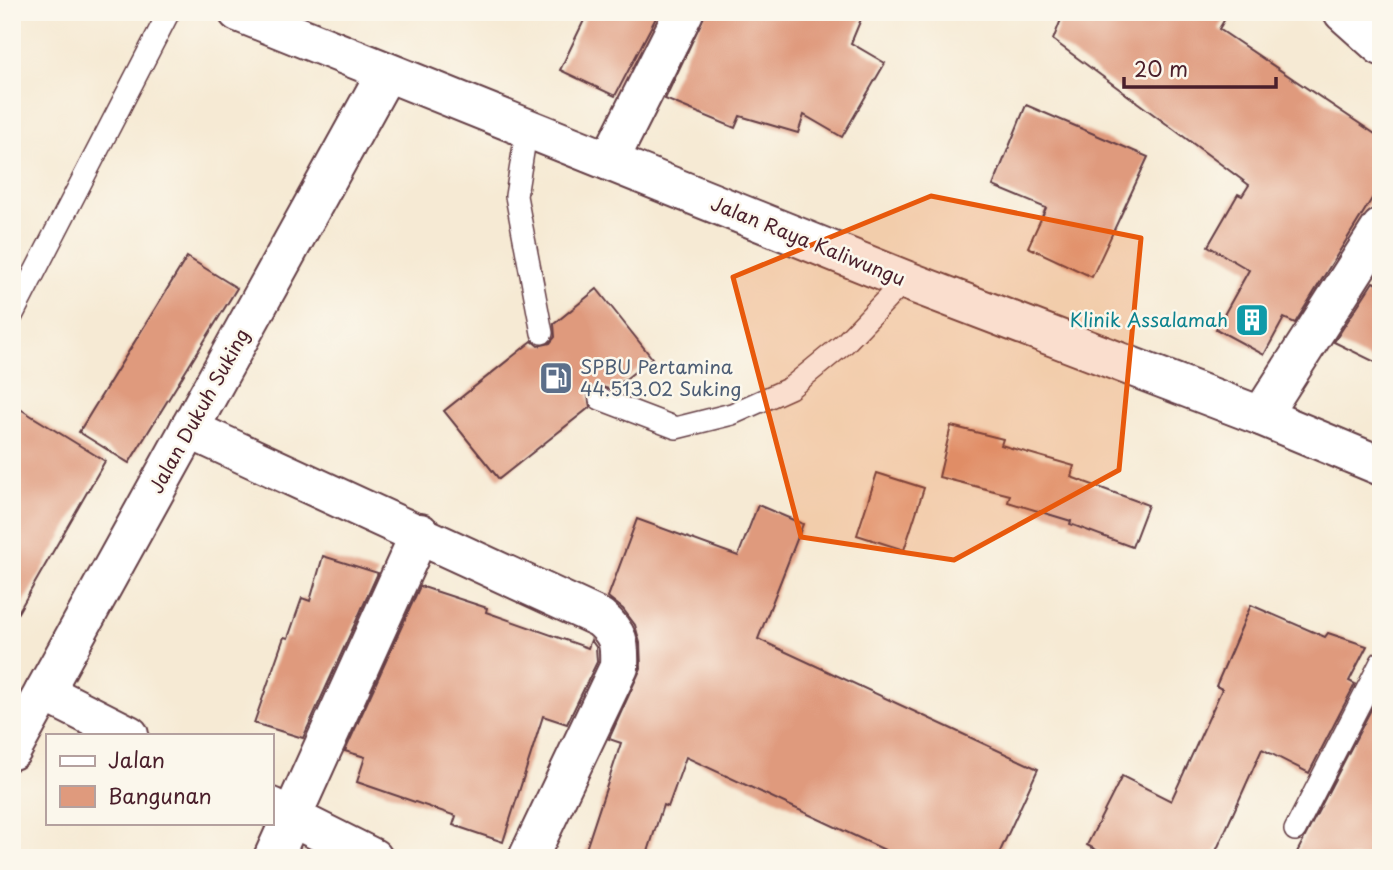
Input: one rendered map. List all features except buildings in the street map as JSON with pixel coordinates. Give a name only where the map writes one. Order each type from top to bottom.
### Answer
[{"type":"street","name":"Jalan Raya Kaliwungu","points":[[238,12],[905,280],[1261,416],[1381,466]]},
{"type":"street","points":[[609,161],[684,12]]},
{"type":"street","points":[[1343,12],[1381,46]]},
{"type":"street","name":"Jalan Dukuh Suking","points":[[12,750],[386,73]]},
{"type":"street","points":[[1261,416],[1381,228]]},
{"type":"street","points":[[189,429],[600,618],[615,631],[620,642],[619,667],[528,858]]},
{"type":"street","points":[[273,858],[281,812],[420,533]]},
{"type":"street","points":[[44,692],[127,734]]},
{"type":"street","points":[[281,812],[373,858]]},
{"type":"lane","points":[[12,316],[169,12]]},
{"type":"lane","points":[[527,127],[516,196],[542,333]]},
{"type":"lane","points":[[600,399],[676,428],[732,414],[790,388],[845,343],[905,280]]},
{"type":"lane","points":[[1295,830],[1381,662]]},
{"type":"highlighted area","points":[[931,196],[1141,238],[1119,470],[954,560],[801,537],[733,277]]},
{"type":"place","name":"Klinik Assalamah","points":[[1252,320]]},
{"type":"place","name":"SPBU Pertamina 44.513.02 Suking","points":[[556,378]]}]
